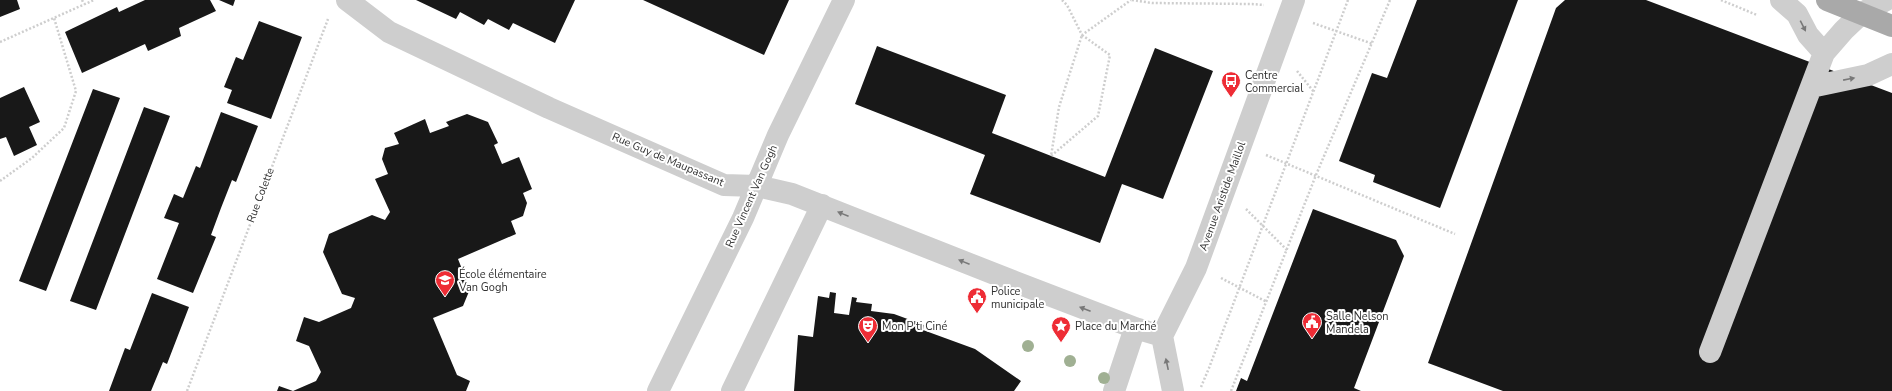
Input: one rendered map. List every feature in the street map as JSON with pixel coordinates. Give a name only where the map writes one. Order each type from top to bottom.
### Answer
[{"type":"main road","points":[[1827,0],[1892,26]]},
{"type":"street","name":"Rue Guy de Maupassant","points":[[347,0],[389,32],[549,108],[724,185],[757,186],[792,194],[1135,328],[1162,336]]},
{"type":"street","name":"Rue Vincent Van Gogh","points":[[658,391],[743,218],[778,135],[844,0]]},
{"type":"street","name":"Avenue Aristide Maillol","points":[[1162,336],[1196,268],[1294,0]]},
{"type":"street","points":[[1781,0],[1797,14],[1808,35],[1824,53]]},
{"type":"street","points":[[1710,352],[1824,53],[1844,30],[1862,13],[1886,0]]},
{"type":"street","points":[[1811,87],[1868,75],[1892,64]]},
{"type":"street","points":[[732,391],[822,205]]},
{"type":"street","points":[[1114,391],[1135,328]]},
{"type":"street","points":[[1162,336],[1174,391]]},
{"type":"path","points":[[82,0],[84,4]]},
{"type":"path","points":[[0,42],[94,0]]},
{"type":"path","points":[[1062,0],[1067,5],[1082,35],[1110,55],[1098,116],[1051,156],[1059,107],[1082,35],[1131,0],[1152,3],[1252,4],[1267,6]]},
{"type":"path","points":[[1199,391],[1348,0]]},
{"type":"path","points":[[1231,391],[1316,175],[1390,0]]},
{"type":"path","name":"Rue Colette","points":[[187,391],[330,14]]},
{"type":"path","points":[[0,181],[32,158],[64,128],[76,92],[54,18]]},
{"type":"path","points":[[1310,22],[1372,44]]},
{"type":"path","points":[[1295,68],[1314,92]]},
{"type":"path","points":[[1241,146],[1287,162],[1455,234]]},
{"type":"path","points":[[1241,205],[1287,250]]},
{"type":"path","points":[[1216,275],[1267,302]]},
{"type":"building","points":[[0,0],[17,0],[20,9],[0,17]]},
{"type":"building","points":[[145,0],[210,0],[216,11],[179,28],[181,36],[148,51],[145,44],[82,73],[65,32],[117,7],[119,12]]},
{"type":"building","points":[[219,0],[235,0],[233,6]]},
{"type":"building","points":[[416,0],[575,0],[555,43],[513,23],[509,30],[488,19],[484,25],[460,12],[456,19]]},
{"type":"building","points":[[643,0],[789,0],[764,55]]},
{"type":"building","points":[[1417,0],[1518,0],[1440,208],[1373,182],[1375,175],[1339,161],[1372,73],[1387,78]]},
{"type":"building","points":[[1565,0],[1646,0],[1892,93],[1892,391],[1503,391],[1428,363],[1556,8]]},
{"type":"building","points":[[259,21],[302,37],[271,119],[227,103],[232,90],[224,87],[236,57],[243,60]]},
{"type":"building","points":[[877,46],[1006,95],[992,133],[1105,177],[1155,48],[1213,71],[1163,199],[1122,184],[1100,243],[970,194],[985,155],[855,104]]},
{"type":"building","points":[[24,87],[40,122],[29,127],[37,145],[14,156],[6,137],[0,139],[0,98]]},
{"type":"building","points":[[93,89],[120,98],[46,291],[19,281]]},
{"type":"building","points":[[144,107],[170,116],[96,310],[70,301]]},
{"type":"building","points":[[221,112],[258,126],[236,182],[232,180],[221,208],[211,235],[216,237],[193,293],[157,279],[179,223],[164,218],[174,194],[183,198],[196,166],[200,168]]},
{"type":"building","points":[[467,114],[488,122],[498,143],[494,145],[502,164],[519,157],[532,189],[523,193],[527,203],[523,216],[511,221],[516,234],[458,259],[470,289],[463,306],[433,318],[457,375],[470,381],[466,391],[293,391],[316,381],[321,372],[309,346],[296,341],[304,317],[319,322],[351,308],[355,298],[342,294],[323,252],[329,234],[372,215],[385,220],[390,212],[375,179],[388,174],[382,159],[385,148],[399,144],[394,133],[425,119],[430,133],[449,126],[446,122]]},
{"type":"building","points":[[1313,209],[1396,240],[1404,256],[1354,388],[1361,391],[1236,391],[1241,378],[1247,381]]},
{"type":"building","points":[[830,292],[836,293],[834,313],[849,315],[852,297],[857,298],[856,302],[872,304],[871,311],[894,314],[924,325],[923,330],[975,349],[1021,381],[1014,391],[794,391],[798,335],[813,337],[818,296],[829,298]]},
{"type":"building","points":[[152,293],[189,307],[167,364],[163,362],[151,391],[109,391],[125,348],[130,350]]},
{"type":"building","points":[[279,386],[293,391],[277,391]]},
{"type":"place","name":"Centre Commercial","points":[[1231,98]]},
{"type":"place","name":"École élémentaire Van Gogh","points":[[445,297]]},
{"type":"place","name":"Police municipale","points":[[977,314]]},
{"type":"place","name":"Salle Nelson Mandela","points":[[1312,339]]},
{"type":"place","name":"Mon P'ti Ciné","points":[[868,343]]},
{"type":"place","name":"Place du Marché","points":[[1061,343]]}]
